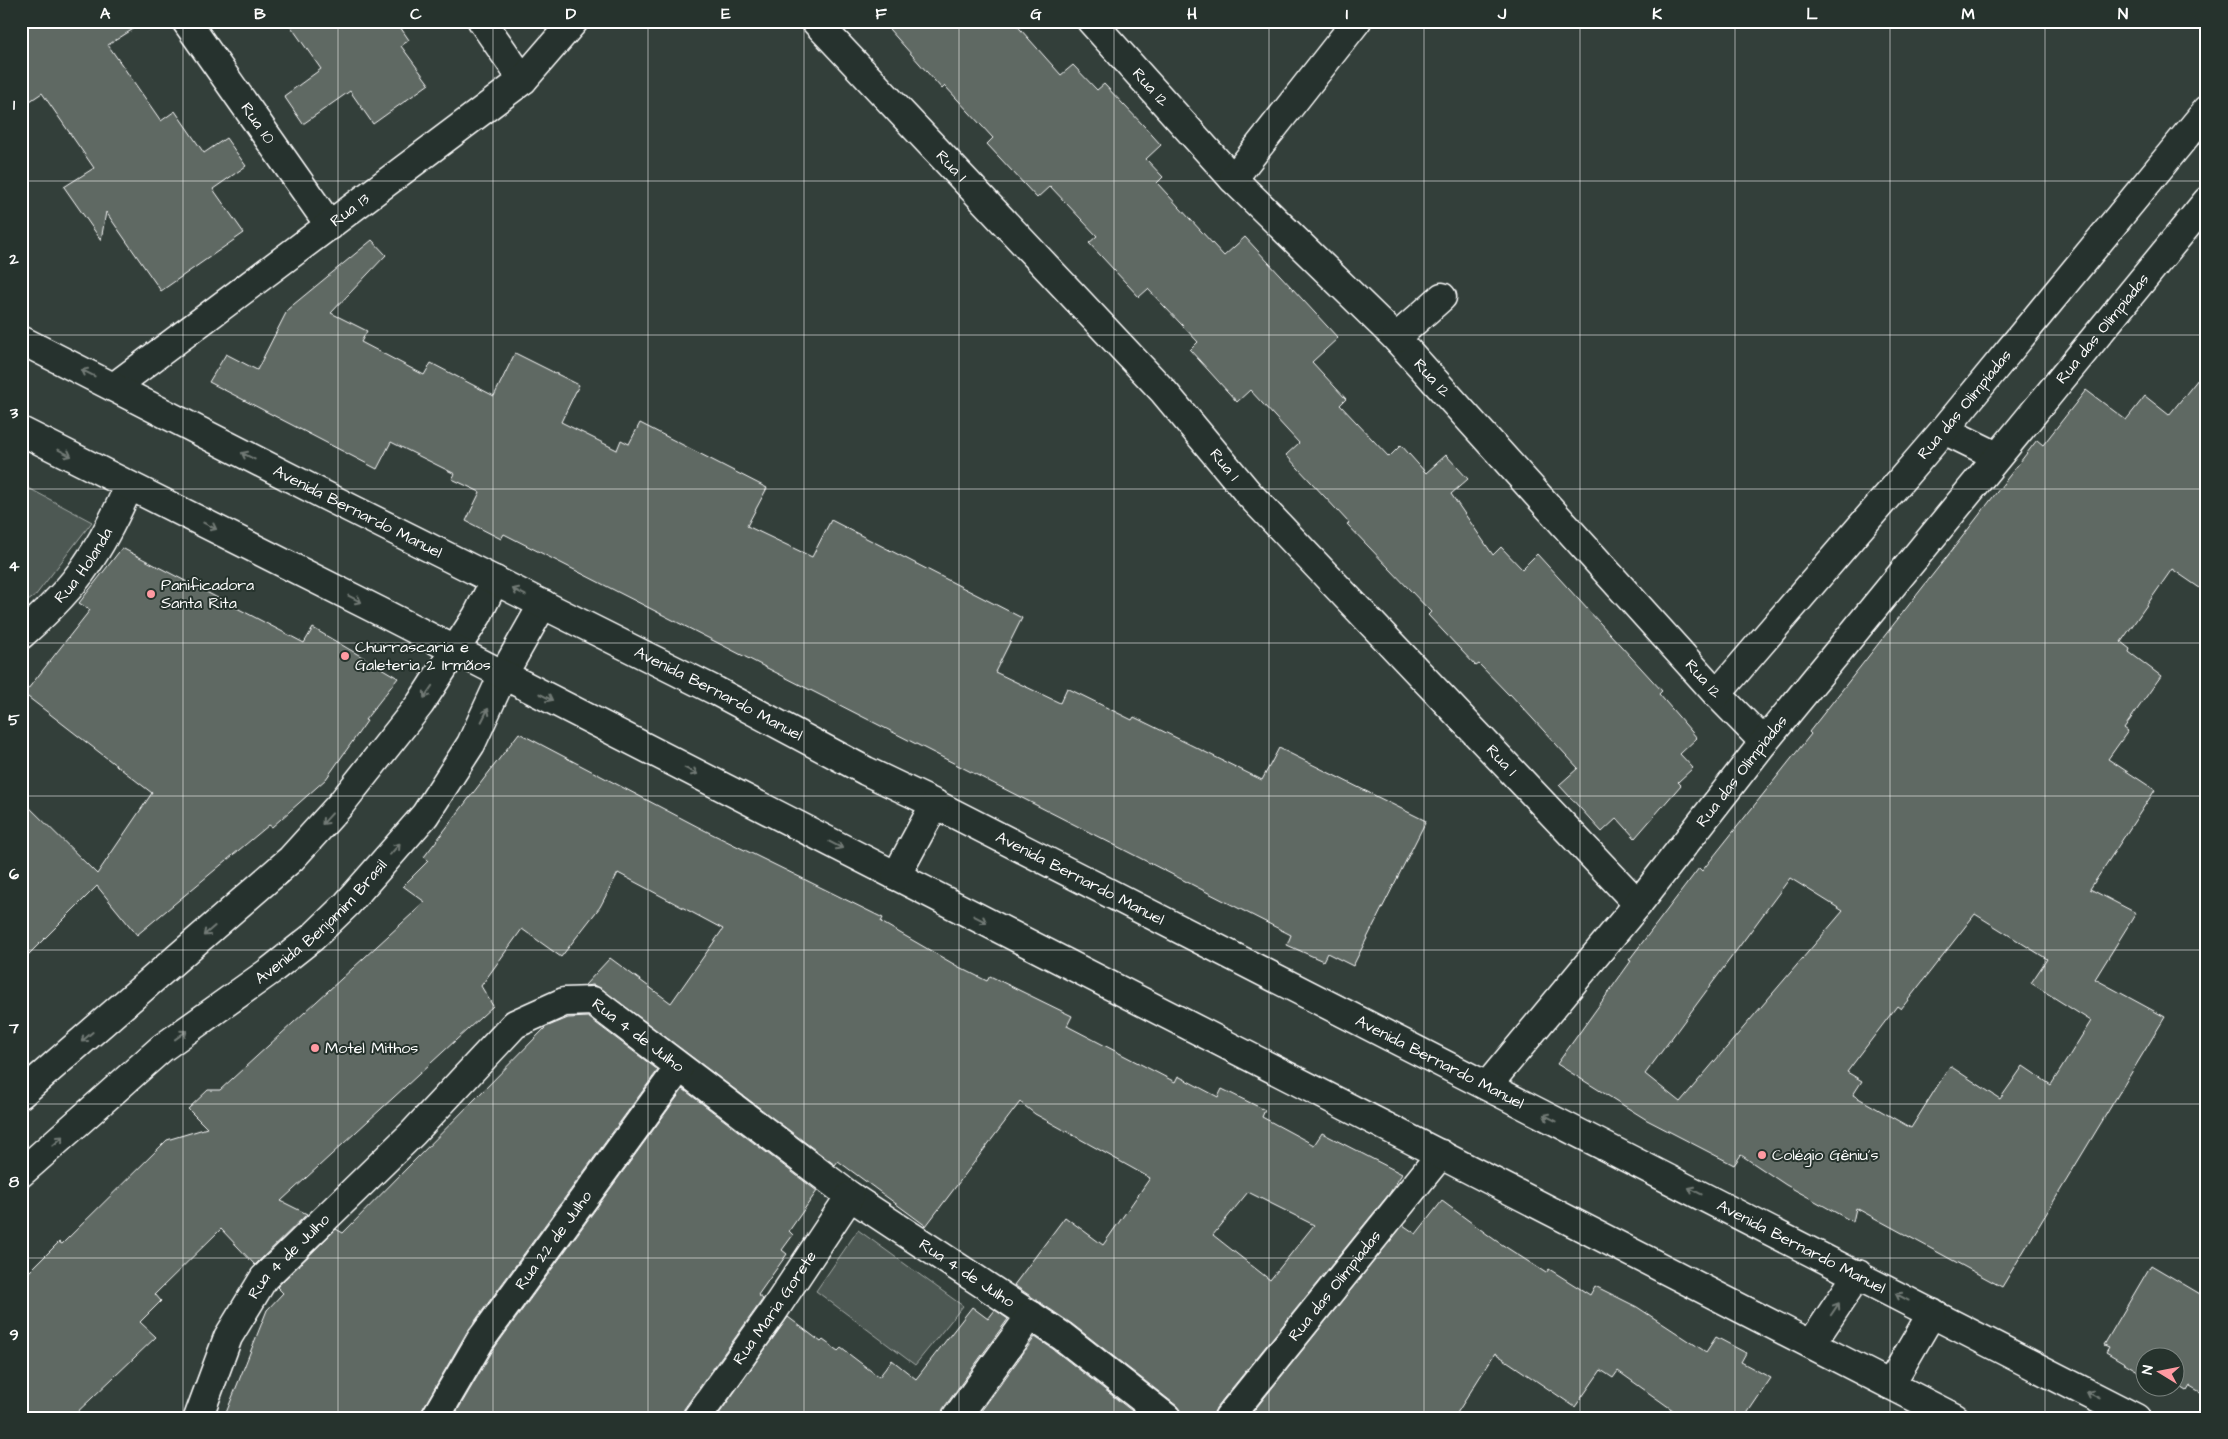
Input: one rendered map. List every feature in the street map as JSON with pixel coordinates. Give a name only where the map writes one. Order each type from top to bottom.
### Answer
[{"type":"street","name":"Rua 10","points":[[186,21],[330,226]]},
{"type":"street","points":[[482,21],[523,80]]},
{"type":"street","name":"Rua 13","points":[[114,387],[523,80],[574,21]]},
{"type":"street","name":"Rua 1","points":[[815,21],[1164,392],[1249,494],[1638,904]]},
{"type":"street","name":"Rua 12","points":[[1091,21],[1233,179],[1396,338],[1717,694],[1764,742]]},
{"type":"street","points":[[1233,179],[1357,21]]},
{"type":"street","name":"Rua das Olimpíadas","points":[[1717,694],[1944,430],[2207,110]]},
{"type":"street","name":"Rua das Olímpiadas","points":[[1487,1086],[1638,904],[1764,742],[2207,201]]},
{"type":"street","points":[[1396,338],[1442,297]]},
{"type":"street","name":"Avenida Bernardo Manuel","points":[[21,340],[326,496],[716,691],[866,771],[935,804],[1858,1274],[2136,1418]]},
{"type":"street","points":[[1944,430],[1997,456]]},
{"type":"street","points":[[21,431],[1812,1343],[1955,1418]]},
{"type":"street","name":"Rua Holanda","points":[[21,635],[42,617],[87,565],[130,486]]},
{"type":"street","points":[[21,1094],[292,859],[340,805],[420,704],[477,616],[495,580]]},
{"type":"street","name":"Avenida Benjamim Brasil","points":[[21,1173],[162,1048],[270,971],[313,937],[347,904],[425,815],[471,744],[503,675],[543,604]]},
{"type":"street","points":[[896,876],[935,804]]},
{"type":"street","name":"Rua 4 de Julho","points":[[198,1418],[228,1337],[264,1278],[413,1133],[515,1024],[564,1002],[593,1001],[850,1196],[1062,1336],[1167,1418]]},
{"type":"street","name":"Rua 22 de Julho","points":[[436,1418],[480,1341],[679,1068]]},
{"type":"street","name":"Rua das Olímpiadas","points":[[1228,1418],[1441,1154]]},
{"type":"street","name":"Rua Maria Gorete","points":[[697,1418],[773,1312],[850,1196]]},
{"type":"street","points":[[1812,1343],[1858,1274]]},
{"type":"street","points":[[1890,1385],[1932,1313]]},
{"type":"street","points":[[956,1418],[1031,1316]]},
{"type":"shaded area","points":[[21,484],[92,522],[35,596],[21,606]]},
{"type":"shaded area","points":[[858,1230],[963,1306],[915,1365],[816,1291]]},
{"type":"building","points":[[21,21],[146,21],[108,45],[161,121],[175,111],[204,153],[226,138],[246,166],[213,189],[244,233],[161,291],[106,212],[101,240],[64,187],[94,168],[42,93],[21,107]]},
{"type":"building","points":[[287,21],[396,21],[409,40],[401,46],[429,84],[373,124],[350,91],[303,124],[284,96],[321,69]]},
{"type":"building","points":[[882,21],[1013,21],[1061,75],[1073,65],[1097,90],[1104,84],[1144,126],[1161,145],[1146,159],[1163,177],[1157,183],[1224,256],[1245,237],[1338,338],[1312,362],[1346,399],[1340,405],[1389,457],[1401,445],[1426,473],[1446,455],[1468,479],[1451,494],[1493,555],[1501,547],[1522,569],[1537,554],[1662,691],[1659,694],[1697,738],[1680,754],[1693,768],[1678,782],[1681,785],[1635,838],[1617,818],[1602,832],[1559,785],[1578,768],[1510,694],[1479,664],[1476,666],[1428,615],[1431,612],[1347,524],[1349,523],[1286,455],[1299,443],[1250,390],[1237,402],[1190,350],[1198,342],[1148,289],[1139,297],[1089,243],[1097,236],[1050,186],[1037,198],[987,144],[993,138],[945,86],[942,89]]},
{"type":"building","points":[[372,240],[386,255],[331,313],[367,331],[361,342],[424,375],[431,363],[494,396],[515,353],[579,385],[561,422],[617,450],[621,440],[629,444],[640,423],[767,488],[747,526],[812,557],[831,520],[1022,618],[995,672],[1060,703],[1067,688],[1132,720],[1134,717],[1262,780],[1279,748],[1426,821],[1353,966],[1327,953],[1323,961],[1287,945],[1291,935],[504,534],[501,539],[466,521],[480,492],[452,479],[455,474],[391,442],[377,469],[209,382],[226,354],[257,370],[288,309]]},
{"type":"building","points":[[2207,368],[2207,593],[2172,569],[2121,642],[2130,649],[2129,652],[2161,676],[2124,728],[2128,731],[2108,759],[2155,790],[2090,889],[2136,913],[2095,979],[2165,1017],[2002,1287],[1856,1208],[1853,1222],[1786,1185],[1741,1155],[1734,1165],[1647,1120],[1557,1064],[1631,961],[1629,960],[1699,868],[1702,871],[1811,734],[1809,732],[2037,440],[2043,445],[2086,390],[2126,420],[2145,396],[2169,415]],"holes":[[[1790,878],[1843,911],[1680,1102],[1645,1074]],[[1975,914],[2047,959],[2031,983],[2091,1021],[2051,1085],[2023,1066],[2000,1099],[1950,1066],[1911,1128],[1853,1095],[1862,1081],[1847,1072],[1897,1006],[1901,1009]]]},
{"type":"building","points":[[122,548],[304,643],[313,628],[398,678],[365,720],[367,721],[326,779],[272,827],[269,825],[137,935],[97,886],[21,962],[21,799],[97,874],[152,793],[24,694],[90,610],[79,603]]},
{"type":"building","points":[[519,733],[704,830],[883,918],[881,922],[957,966],[987,981],[990,976],[1072,1016],[1067,1026],[1175,1082],[1178,1076],[1218,1097],[1222,1089],[1265,1110],[1262,1117],[1314,1145],[1322,1133],[1402,1174],[1389,1194],[1216,1408],[1213,1418],[1182,1418],[1177,1406],[1072,1324],[1014,1285],[1065,1217],[1103,1245],[1150,1178],[1035,1114],[1020,1102],[926,1226],[838,1161],[835,1165],[602,989],[593,985],[584,986],[610,958],[671,1003],[723,929],[618,873],[600,907],[561,957],[522,929],[481,986],[493,1006],[281,1201],[307,1214],[255,1265],[221,1229],[155,1294],[161,1301],[140,1322],[156,1337],[71,1418],[21,1418],[21,1280],[59,1242],[62,1244],[167,1140],[207,1128],[188,1109],[208,1090],[220,1090],[425,902],[403,886],[428,861],[424,857]],"holes":[[[1248,1192],[1314,1225],[1270,1280],[1213,1235]]]},
{"type":"building","points":[[588,1017],[658,1070],[467,1332],[419,1418],[224,1418],[267,1310],[283,1293],[277,1287],[336,1229],[343,1233],[546,1027],[568,1018]]},
{"type":"building","points":[[683,1089],[817,1191],[789,1231],[793,1235],[782,1250],[787,1254],[758,1295],[763,1299],[684,1409],[682,1418],[453,1418],[493,1350]]},
{"type":"building","points":[[1442,1201],[1495,1240],[1546,1273],[1549,1269],[1590,1295],[1595,1286],[1637,1307],[1706,1352],[1716,1337],[1746,1353],[1741,1362],[1771,1378],[1744,1418],[1684,1418],[1618,1371],[1613,1378],[1601,1370],[1575,1407],[1495,1353],[1454,1418],[1248,1418],[1403,1225],[1416,1234]]},
{"type":"building","points":[[2151,1265],[2207,1298],[2207,1396],[2190,1386],[2186,1390],[2186,1346],[2136,1346],[2136,1370],[2106,1352],[2109,1347],[2104,1345]]},
{"type":"building","points":[[972,1307],[988,1319],[995,1310],[1008,1319],[943,1409],[941,1418],[716,1418],[788,1317],[821,1342],[823,1340],[838,1351],[841,1348],[879,1377],[892,1360],[916,1379]]},
{"type":"building","points":[[1035,1337],[1053,1349],[1141,1418],[976,1418]]},
{"type":"place","name":"Panificadora Santa Rita","points":[[151,594]]},
{"type":"place","name":"Churrascaria e Galeteria 2 Irmãos","points":[[345,656]]},
{"type":"place","name":"Motel Mithos","points":[[315,1048]]},
{"type":"place","name":"Colégio Gêniu's","points":[[1762,1155]]}]
